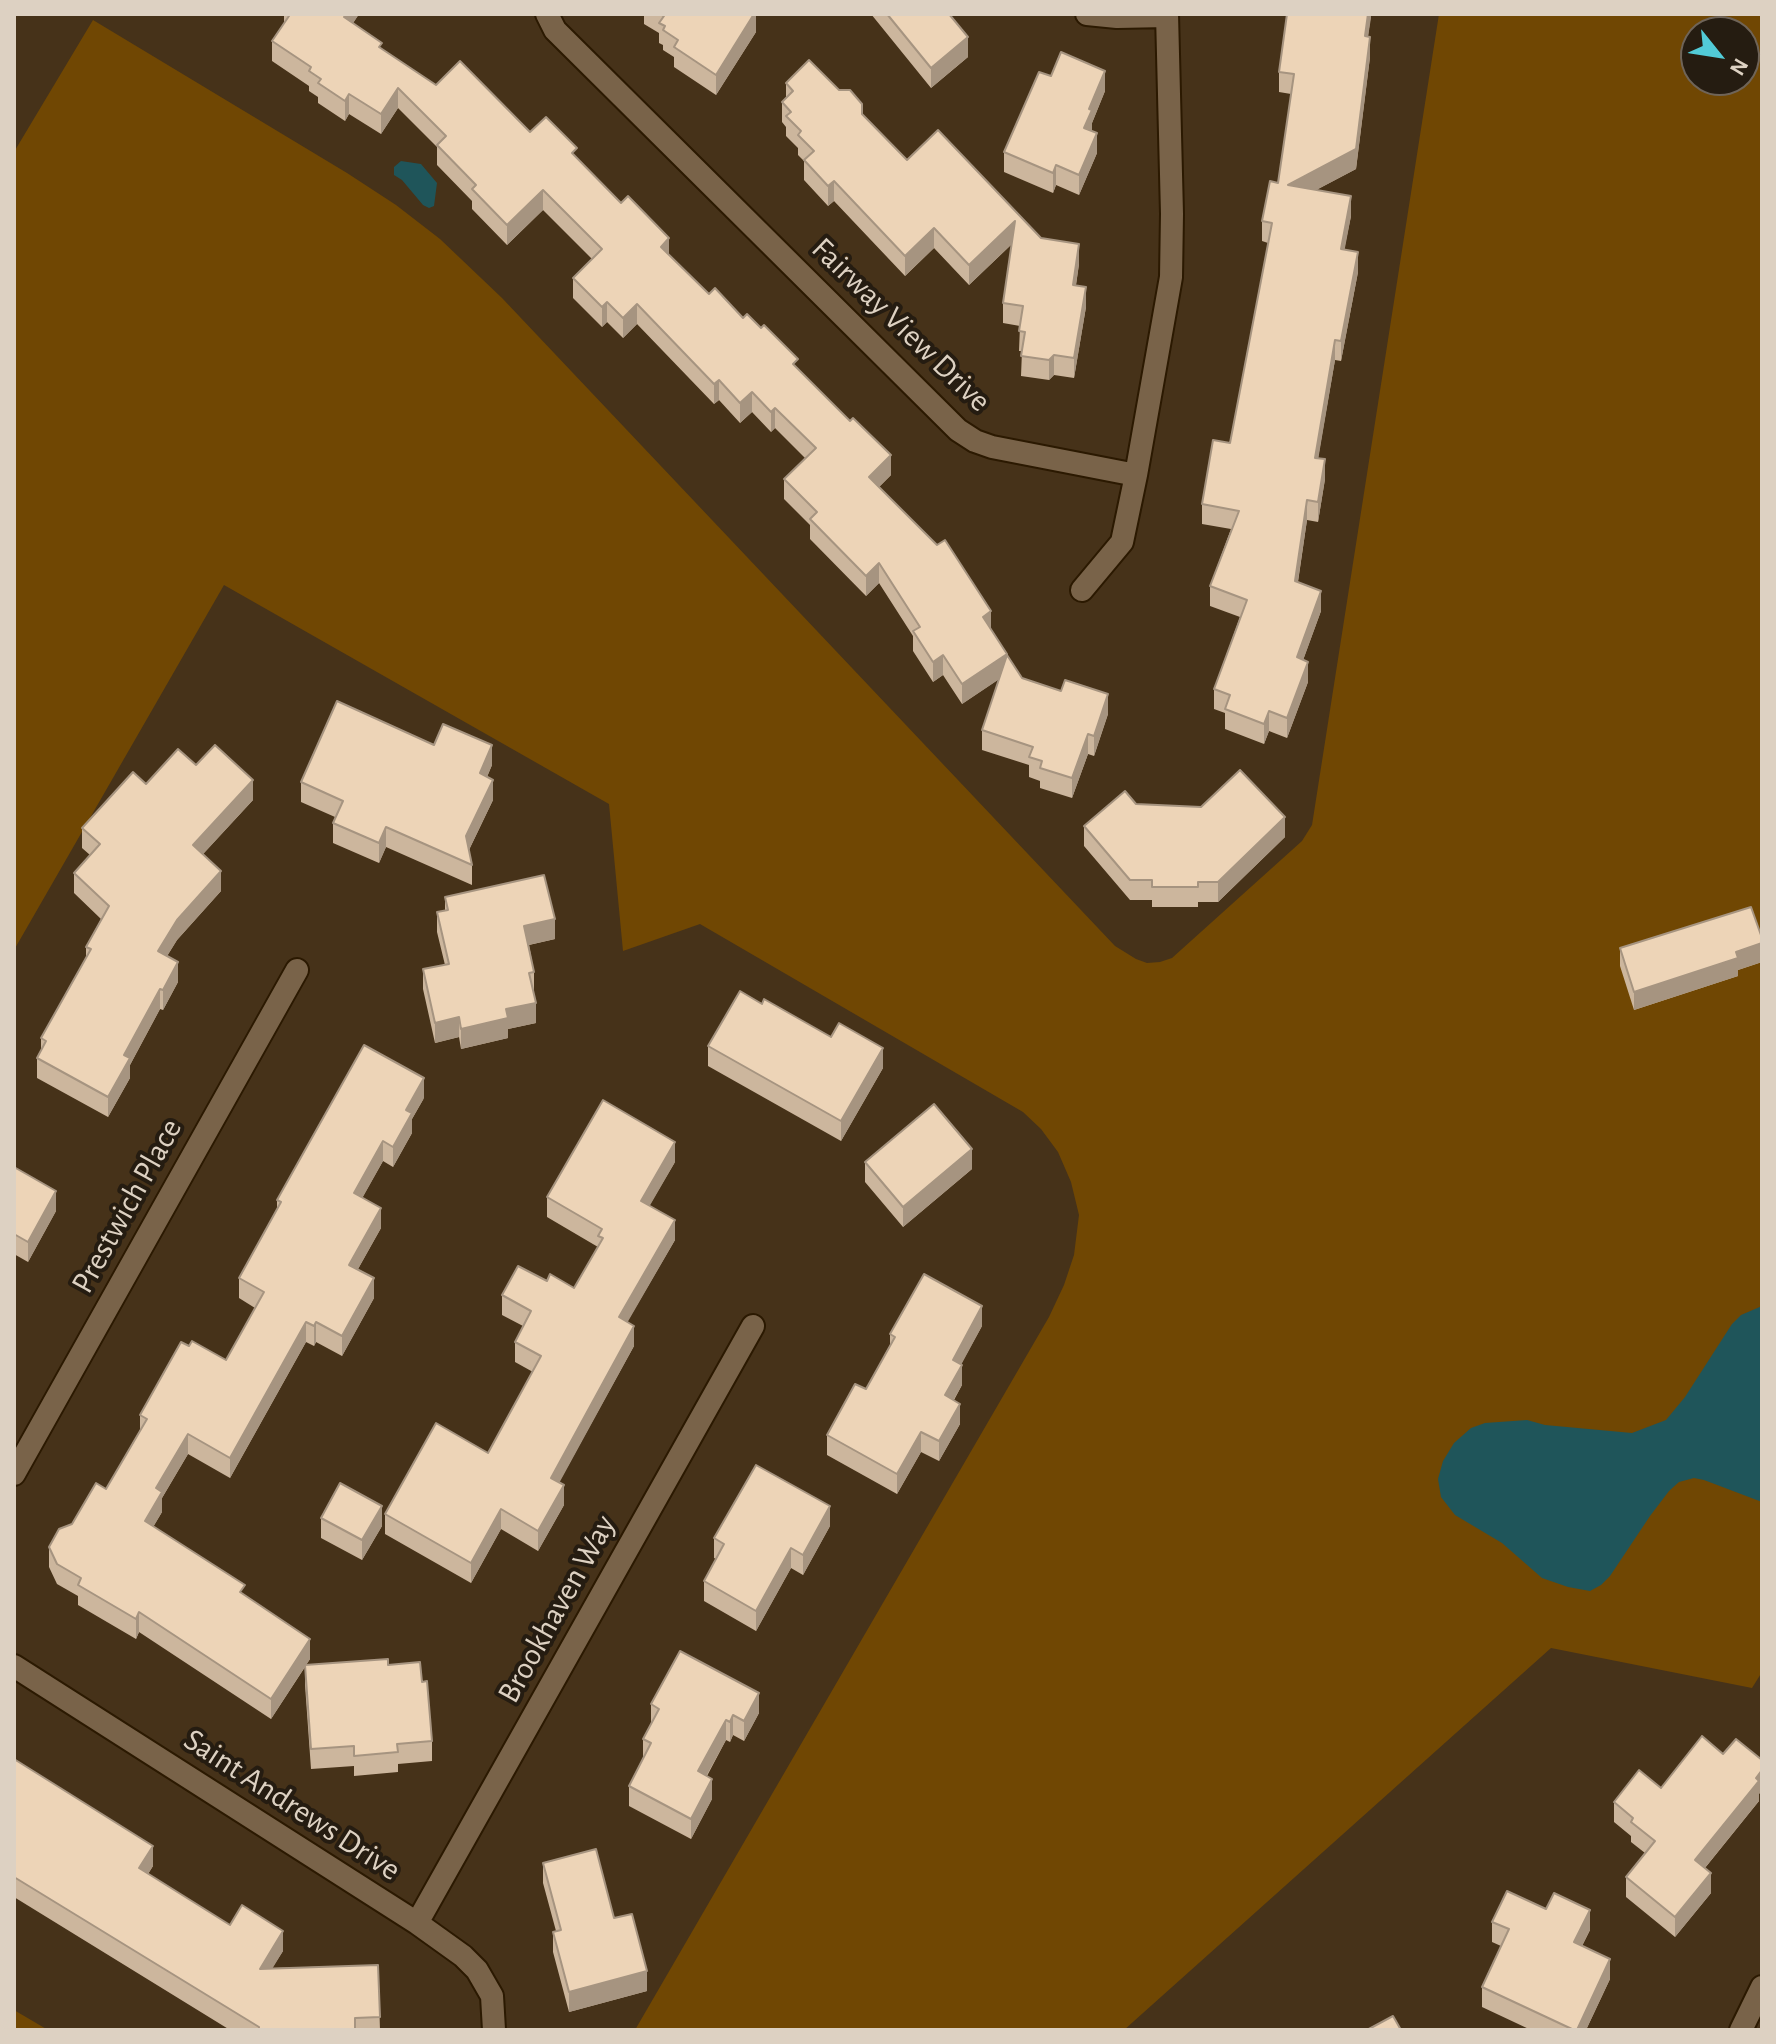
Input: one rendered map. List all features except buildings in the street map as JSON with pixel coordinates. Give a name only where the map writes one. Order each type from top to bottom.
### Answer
[{"type":"street","name":"Fairway View Drive","points":[[547,14],[555,30],[958,430],[992,447],[1136,475]]},
{"type":"street","points":[[1082,590],[1122,542],[1171,277],[1172,214],[1167,15],[1117,17],[1087,14]]},
{"type":"street","name":"Prestwich Place","points":[[14,1474],[297,970]]},
{"type":"street","name":"Brookhaven Way","points":[[417,1923],[753,1326]]},
{"type":"street","name":"Saint Andrews Drive","points":[[14,1666],[417,1923],[463,1956],[477,1970],[492,1996],[494,2030]]},
{"type":"street","points":[[1741,2030],[1762,1987]]},
{"type":"shaded area","points":[[1439,14],[1762,14],[1762,1672],[1752,1688],[1551,1648],[1124,2030],[635,2030],[1049,1317],[1074,1255],[1079,1215],[1071,1182],[1058,1152],[1023,1112],[700,924],[623,951],[609,804],[224,585],[14,950],[14,152],[93,20],[347,173],[440,239],[502,298],[1115,946],[1147,963],[1172,958],[1302,841],[1312,825]]},
{"type":"shaded area","points":[[14,2010],[48,2030],[14,2030]]},
{"type":"water","points":[[401,161],[421,164],[437,183],[434,206],[429,208],[423,205],[394,175],[394,167]]},
{"type":"water","points":[[1762,1306],[1762,1502],[1704,1480],[1694,1478],[1679,1482],[1650,1516],[1610,1576],[1590,1591],[1542,1578],[1502,1543],[1455,1515],[1441,1497],[1438,1479],[1443,1461],[1454,1443],[1471,1428],[1485,1423],[1527,1420],[1545,1425],[1632,1433],[1666,1420],[1685,1397],[1732,1324],[1741,1315]]}]
